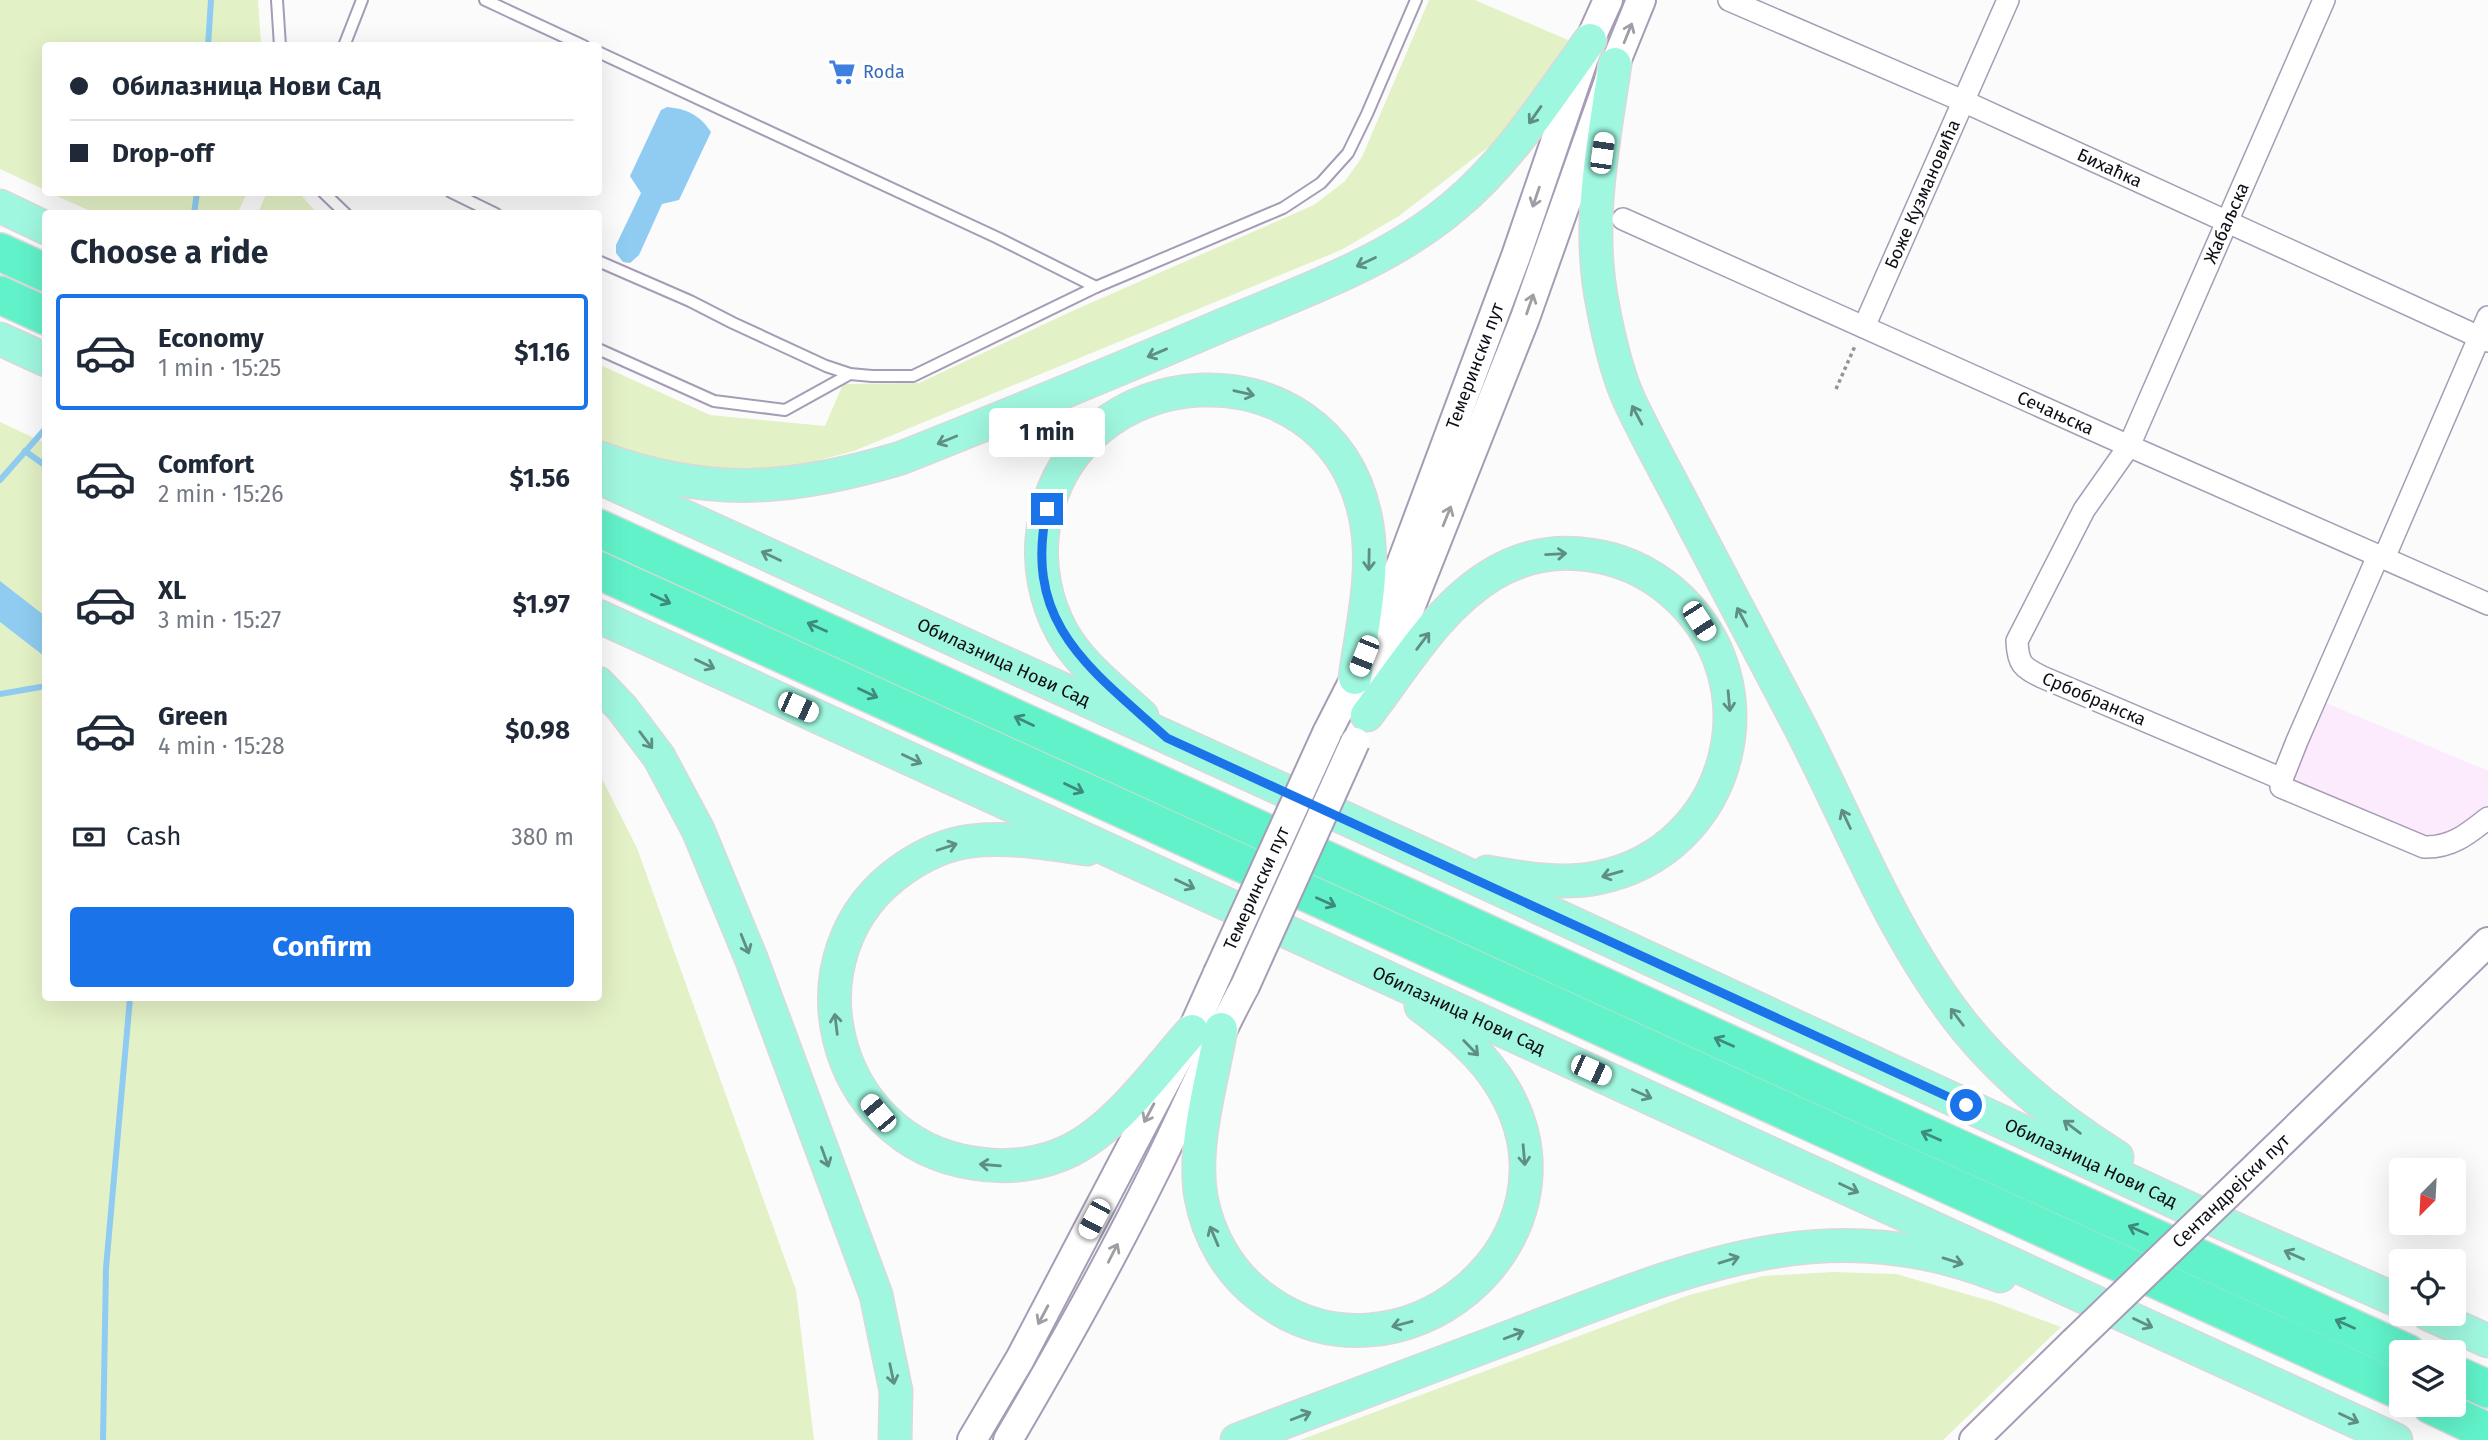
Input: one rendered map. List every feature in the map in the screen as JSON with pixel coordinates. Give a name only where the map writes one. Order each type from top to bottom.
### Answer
[{"type":"highway","points":[[0,252],[42,271]]},
{"type":"highway","points":[[0,295],[42,314]]},
{"type":"highway","points":[[602,530],[2389,1345]]},
{"type":"highway","points":[[602,572],[2389,1386]]},
{"type":"highway","points":[[2466,1380],[2488,1390]]},
{"type":"highway","points":[[2456,1417],[2488,1432]]},
{"type":"main road","name":"Темерински пут","points":[[1007,1440],[1096,1286],[1154,1172],[1207,1030],[1218,973],[1327,733],[1355,678],[1400,567],[1506,282],[1590,40],[1608,0]]},
{"type":"main road","name":"Темерински пут","points":[[972,1440],[1207,1030],[1245,986],[1361,729],[1525,318],[1615,64],[1641,0]]},
{"type":"main road","points":[[602,459],[662,478],[728,487],[813,480],[901,458],[1154,355],[1344,273],[1431,226],[1500,162],[1590,40]]},
{"type":"main road","points":[[1615,64],[1595,199],[1594,236],[1603,310],[1630,402],[1826,779],[1895,923],[1931,981],[1961,1023],[2002,1068],[2035,1098],[2077,1132],[2138,1170],[2188,1208]]},
{"type":"main road","points":[[0,206],[42,226]]},
{"type":"main road","points":[[0,340],[42,358]]},
{"type":"main road","points":[[1167,738],[1096,674],[1072,647],[1055,617],[1044,585],[1042,568],[1042,538],[1047,509],[1072,458],[1095,432],[1113,418],[1160,395],[1209,388],[1248,393],[1266,399],[1303,419],[1318,431],[1343,462],[1360,496],[1368,535],[1369,573],[1355,678]]},
{"type":"main road","name":"Обилазница Нови Сад","points":[[602,479],[1447,865],[2188,1208],[2389,1297]]},
{"type":"main road","points":[[1361,729],[1432,629],[1458,601],[1504,567],[1545,554],[1580,554],[1615,559],[1648,574],[1684,603],[1699,621],[1715,648],[1729,701],[1730,728],[1724,765],[1706,805],[1689,828],[1656,854],[1634,866],[1583,880],[1521,878],[1447,865]]},
{"type":"main road","name":"Обилазница Нови Сад","points":[[602,618],[2396,1440]]},
{"type":"main road","points":[[602,687],[622,708],[659,757],[698,830],[751,958],[876,1295],[896,1391],[895,1440]]},
{"type":"main road","points":[[1123,855],[991,839],[950,846],[929,853],[895,874],[882,885],[857,917],[841,955],[836,976],[835,1014],[846,1063],[865,1098],[892,1127],[907,1138],[943,1156],[963,1162],[1002,1166],[1057,1156],[1089,1139],[1207,1030]]},
{"type":"main road","name":"Сентандрејски пут","points":[[1974,1440],[2488,942]]},
{"type":"main road","points":[[1207,1030],[1206,1111],[1199,1178],[1206,1214],[1217,1244],[1226,1259],[1245,1284],[1266,1301],[1306,1322],[1353,1330],[1384,1329],[1416,1321],[1458,1298],[1485,1273],[1503,1250],[1522,1203],[1524,1157],[1512,1107],[1493,1072],[1460,1037],[1379,974]]},
{"type":"main road","points":[[1237,1440],[1640,1288],[1740,1256],[1774,1250],[1830,1245],[1897,1247],[1995,1274],[2036,1290],[2081,1294]]},
{"type":"main road","points":[[2455,1326],[2488,1341]]},
{"type":"street","name":"Бихаћка","points":[[1729,0],[1963,102],[2484,339]]},
{"type":"street","name":"Боже Кузмановића","points":[[1864,327],[2008,0]]},
{"type":"street","name":"Жабаљска","points":[[2129,446],[2324,0]]},
{"type":"street","name":"Сечањска","points":[[1623,219],[2488,604]]},
{"type":"street","points":[[2282,779],[2381,557],[2484,339],[2488,317]]},
{"type":"street","name":"Србобранска","points":[[2129,446],[2084,510],[2017,641],[2018,658],[2026,669],[2282,779],[2281,787],[2424,847],[2438,848],[2463,839],[2488,818]]},
{"type":"lane","points":[[277,0],[280,42]]},
{"type":"lane","points":[[346,42],[362,0]]},
{"type":"lane","points":[[485,0],[575,42]]},
{"type":"lane","points":[[602,263],[826,366],[850,374],[913,376],[1096,287],[1283,208],[1321,183],[1348,153],[1416,0]]},
{"type":"lane","points":[[602,54],[998,238],[1096,287]]},
{"type":"lane","points":[[327,196],[342,210]]},
{"type":"lane","points":[[459,196],[488,210]]},
{"type":"lane","points":[[602,351],[714,401],[785,410],[850,374]]},
{"type":"path","points":[[1836,389],[1864,327]]},
{"type":"shaded area","points":[[2319,700],[2488,771],[2488,808],[2461,831],[2428,843],[2284,783]]},
{"type":"green space","points":[[0,0],[258,0],[261,42],[42,42],[42,189],[0,169]]},
{"type":"green space","points":[[1429,0],[1475,0],[1568,40],[1504,135],[1399,216],[1341,250],[854,451],[777,471],[688,471],[602,446],[602,366],[710,415],[825,426],[843,384],[919,383],[1070,312],[1314,205],[1345,181],[1362,157]]},
{"type":"green space","points":[[57,196],[246,196],[239,210],[88,210]]},
{"type":"green space","points":[[265,196],[302,196],[314,210],[259,210]]},
{"type":"green space","points":[[0,422],[42,442],[42,1001],[602,1001],[602,779],[637,848],[796,1290],[814,1440],[0,1440]]},
{"type":"green space","points":[[1833,1272],[1896,1274],[1994,1302],[2061,1327],[1943,1440],[1300,1440],[1689,1295],[1763,1276]]},
{"type":"water","points":[[667,107],[692,114],[711,132],[679,200],[662,204],[639,255],[630,263],[623,262],[616,253],[616,245],[641,193],[630,176],[661,110]]},
{"type":"water","points":[[0,581],[42,614],[42,654],[0,622]]},
{"type":"waterway","points":[[208,42],[211,0]]},
{"type":"waterway","points":[[195,210],[196,196]]},
{"type":"waterway","points":[[0,480],[42,433]]},
{"type":"waterway","points":[[25,451],[42,463]]},
{"type":"waterway","points":[[0,694],[42,687]]},
{"type":"waterway","points":[[103,1440],[106,1268],[130,1001]]},
{"type":"place","name":"Roda","points":[[842,72]]},
{"type":"route","points":[[1047,509],[1042,538],[1044,585],[1062,633],[1096,674],[1167,738],[1966,1105]]}]
